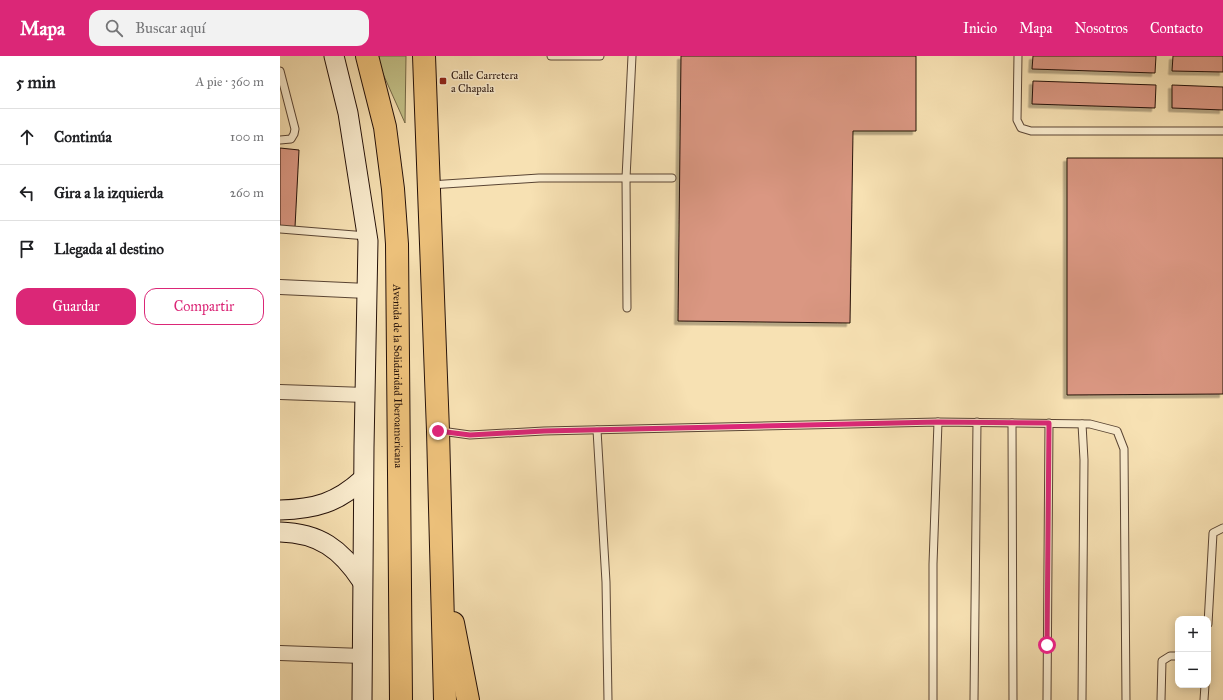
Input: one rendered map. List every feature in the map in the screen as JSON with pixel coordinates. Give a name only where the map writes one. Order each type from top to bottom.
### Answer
[{"type":"highway","name":"Avenida de la Solidaridad Iberoamericana","points":[[368,56],[386,127],[397,244],[401,700]]},
{"type":"highway","points":[[424,56],[438,431],[445,700]]},
{"type":"highway","points":[[441,557],[468,700]]},
{"type":"street","points":[[334,56],[348,113],[367,236],[363,479],[362,700]]},
{"type":"street","points":[[280,288],[367,291]]},
{"type":"street","points":[[280,392],[365,395]]},
{"type":"street","points":[[280,510],[307,508],[332,501],[343,495],[363,479]]},
{"type":"street","points":[[280,532],[297,533],[322,542],[344,558],[362,581]]},
{"type":"street","points":[[280,653],[362,656]]},
{"type":"lane","points":[[551,56],[600,56]]},
{"type":"lane","points":[[627,308],[626,178],[632,56]]},
{"type":"lane","points":[[1018,56],[1017,120],[1021,128],[1026,130],[1223,131]]},
{"type":"lane","points":[[280,71],[295,129],[291,139],[280,140]]},
{"type":"lane","points":[[429,185],[539,178],[672,178]]},
{"type":"lane","points":[[280,230],[367,236]]},
{"type":"lane","points":[[438,431],[470,435],[544,431],[938,422],[1090,424],[1117,431],[1124,449],[1126,700]]},
{"type":"lane","points":[[933,700],[933,564],[938,422]]},
{"type":"lane","points":[[974,700],[977,422]]},
{"type":"lane","points":[[1012,423],[1013,700]]},
{"type":"lane","points":[[1047,700],[1049,423]]},
{"type":"lane","points":[[1082,424],[1084,460],[1082,700]]},
{"type":"lane","points":[[597,430],[606,582],[608,700]]},
{"type":"lane","points":[[1208,616],[1212,533],[1223,528]]},
{"type":"lane","points":[[1161,700],[1162,661],[1170,656],[1175,656]]},
{"type":"lane","points":[[1204,700],[1205,688]]},
{"type":"shaded area","points":[[375,56],[406,56],[405,123]]},
{"type":"building","points":[[681,56],[916,56],[916,131],[853,131],[850,323],[678,321]]},
{"type":"building","points":[[1033,56],[1156,56],[1155,73],[1032,69]]},
{"type":"building","points":[[1173,56],[1223,56],[1223,72],[1172,71]]},
{"type":"building","points":[[1033,81],[1156,85],[1155,108],[1032,104]]},
{"type":"building","points":[[1172,85],[1223,87],[1223,110],[1172,108]]},
{"type":"building","points":[[280,148],[299,150],[295,227],[280,226]]},
{"type":"building","points":[[1067,158],[1223,158],[1223,394],[1067,395]]},
{"type":"place","name":"Calle Carretera a Chapala","points":[[443,81]]},
{"type":"route","points":[[438,431],[470,435],[544,431],[938,422],[1049,423],[1047,645]]}]
